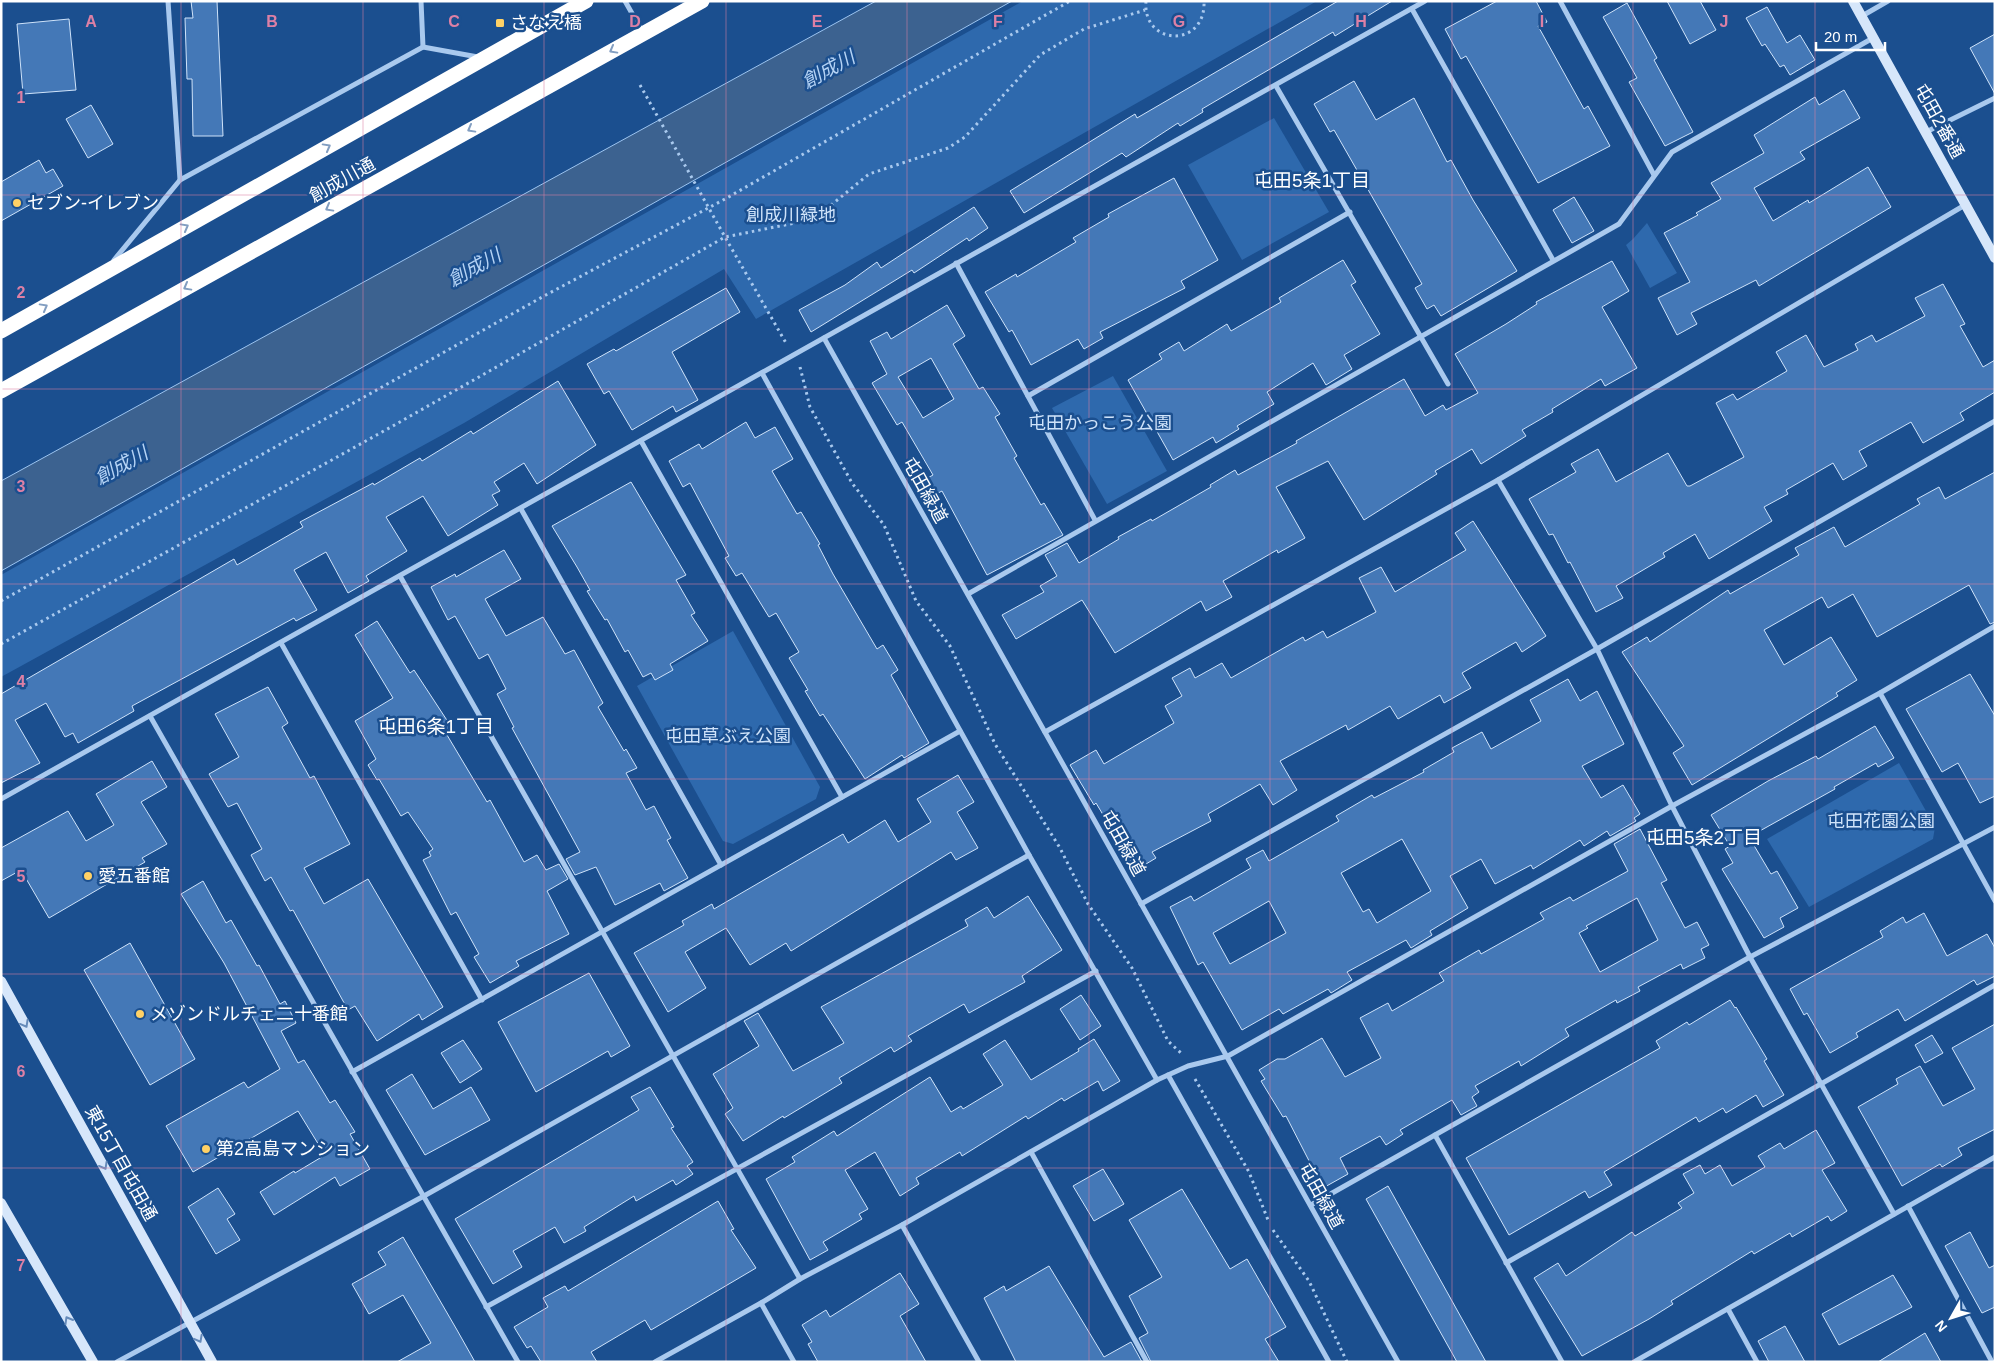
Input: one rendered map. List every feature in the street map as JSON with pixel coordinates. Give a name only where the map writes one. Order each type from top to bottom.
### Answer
[{"type":"highway","name":"創成川通","points":[[1,330],[586,1]]},
{"type":"highway","name":"創成川通","points":[[1,391],[702,1]]},
{"type":"street","points":[[168,1],[180,180]]},
{"type":"street","points":[[421,1],[424,47]]},
{"type":"street","points":[[625,1],[644,34]]},
{"type":"street","points":[[1,799],[1425,1]]},
{"type":"street","points":[[1560,1],[1654,175]]},
{"type":"street","name":"屯田2番通","points":[[1853,1],[1995,258]]},
{"type":"street","points":[[1862,16],[1888,1]]},
{"type":"street","points":[[1412,9],[1554,260]]},
{"type":"street","points":[[968,594],[1095,520],[1619,224],[1672,152],[1874,37]]},
{"type":"street","points":[[104,272],[180,180],[424,47],[485,58]]},
{"type":"street","points":[[1276,86],[1448,384]]},
{"type":"street","points":[[1926,132],[1995,98]]},
{"type":"street","points":[[1045,732],[1498,480],[1965,205]]},
{"type":"street","points":[[1028,396],[1350,212]]},
{"type":"street","points":[[956,263],[1095,520]]},
{"type":"street","name":"屯田緑道","points":[[824,338],[1398,1362]]},
{"type":"street","points":[[762,373],[1029,855],[1157,1080]]},
{"type":"street","points":[[1141,904],[1597,649],[1995,421]]},
{"type":"street","points":[[641,442],[842,797]]},
{"type":"street","points":[[1498,480],[1597,649],[1672,806],[1750,957],[1894,1214]]},
{"type":"street","points":[[521,509],[721,864]]},
{"type":"street","points":[[400,576],[800,1279]]},
{"type":"street","points":[[655,1362],[800,1279],[902,1225],[1157,1080],[1188,1066],[1228,1056],[1672,806],[1880,693],[1995,626]]},
{"type":"street","points":[[281,643],[482,1000]]},
{"type":"street","points":[[1880,693],[1995,901]]},
{"type":"street","points":[[150,716],[518,1362]]},
{"type":"street","points":[[352,1072],[960,730]]},
{"type":"street","points":[[1311,1205],[1750,957],[1995,827]]},
{"type":"street","points":[[117,1362],[424,1196],[1029,855]]},
{"type":"street","points":[[486,1307],[1096,971]]},
{"type":"street","name":"東15丁目屯田通","points":[[1,981],[212,1362]]},
{"type":"street","points":[[1506,1263],[1995,985]]},
{"type":"street","points":[[1168,1075],[1329,1362]]},
{"type":"street","points":[[1435,1135],[1562,1362]]},
{"type":"street","points":[[1031,1152],[1147,1362]]},
{"type":"street","points":[[1634,1362],[1995,1157]]},
{"type":"street","points":[[1,1203],[92,1362]]},
{"type":"street","points":[[1908,1206],[1992,1362]]},
{"type":"street","points":[[902,1225],[979,1362]]},
{"type":"street","points":[[761,1303],[794,1362]]},
{"type":"street","points":[[1728,1308],[1757,1362]]},
{"type":"path","points":[[1,601],[708,206],[1070,1]]},
{"type":"path","points":[[1146,1],[1145,10],[1148,19],[1161,33],[1179,36],[1196,28],[1202,20],[1204,1]]},
{"type":"path","points":[[1,644],[391,427],[725,237],[800,222],[825,210],[869,174],[948,148],[964,137],[1040,55],[1084,29],[1145,10]]},
{"type":"path","points":[[640,85],[786,343]]},
{"type":"path","points":[[800,366],[810,407],[852,483],[884,525],[916,601],[950,646],[995,744],[1060,848],[1088,904],[1132,968],[1168,1041],[1184,1057]]},
{"type":"path","points":[[1195,1079],[1248,1172],[1269,1224],[1309,1280],[1347,1362]]},
{"type":"green space","name":"創成川緑地","points":[[1023,1],[1317,1],[756,319],[724,269],[464,423],[1,677],[1,575]]},
{"type":"green space","points":[[1274,118],[1329,212],[1242,260],[1188,165]]},
{"type":"green space","points":[[1647,223],[1677,273],[1650,288],[1626,245]]},
{"type":"green space","name":"屯田かっこう公園","points":[[1113,376],[1167,471],[1107,504],[1052,408]]},
{"type":"green space","name":"屯田草ぶえ公園","points":[[733,631],[820,787],[816,799],[733,844],[723,841],[637,686]]},
{"type":"green space","name":"屯田花園公園","points":[[1899,763],[1935,827],[1933,839],[1809,907],[1767,839]]},
{"type":"water","name":"創成川","points":[[876,1],[1012,1],[1,571],[1,481]]},
{"type":"building","points":[[191,1],[217,1],[223,136],[193,136],[192,79],[187,79],[185,18],[193,18]]},
{"type":"building","points":[[1338,1],[1392,1],[1335,36],[1333,32],[1202,109],[1203,112],[1180,126],[1178,123],[1126,157],[1122,153],[1024,213],[1010,191],[1135,114],[1137,118]]},
{"type":"building","points":[[1497,1],[1536,1],[1547,22],[1538,26],[1584,109],[1588,106],[1610,146],[1538,183],[1466,56],[1461,59],[1445,29]]},
{"type":"building","points":[[1667,1],[1700,1],[1716,30],[1690,44]]},
{"type":"building","points":[[1627,3],[1657,58],[1654,60],[1693,132],[1665,146],[1629,82],[1637,78],[1603,17]]},
{"type":"building","points":[[1767,7],[1787,43],[1800,35],[1815,60],[1790,75],[1784,65],[1780,67],[1765,44],[1762,46],[1746,18]]},
{"type":"building","points":[[69,19],[76,90],[23,94],[17,24]]},
{"type":"building","points":[[1995,34],[1995,94],[1970,48]]},
{"type":"building","points":[[1354,81],[1376,120],[1414,98],[1447,162],[1451,160],[1473,200],[1517,271],[1441,316],[1434,305],[1427,309],[1415,288],[1422,284],[1334,130],[1330,132],[1314,104]]},
{"type":"building","points":[[1844,90],[1860,118],[1800,152],[1805,159],[1754,188],[1773,221],[1808,200],[1809,203],[1868,167],[1891,207],[1759,286],[1756,280],[1691,313],[1697,324],[1677,335],[1658,298],[1690,282],[1664,233],[1698,215],[1696,213],[1721,199],[1711,183],[1764,153],[1754,135],[1815,97],[1819,105]]},
{"type":"building","points":[[91,105],[113,144],[88,158],[66,119]]},
{"type":"building","name":"セブン-イレブン","points":[[39,160],[46,173],[53,169],[63,186],[1,221],[1,182]]},
{"type":"building","points":[[1174,178],[1218,260],[1181,281],[1185,288],[1100,332],[1103,338],[1084,349],[1078,339],[1031,365],[1012,330],[1009,332],[985,292],[1016,274],[1017,277],[1076,242],[1073,238],[1109,217],[1108,214]]},
{"type":"building","points":[[1574,197],[1594,231],[1572,243],[1553,210]]},
{"type":"building","points":[[974,207],[988,228],[969,241],[967,238],[914,273],[912,270],[811,332],[799,310],[845,285],[877,262],[881,268]]},
{"type":"building","points":[[1343,260],[1356,282],[1351,285],[1380,334],[1344,355],[1352,369],[1326,385],[1313,363],[1267,392],[1274,404],[1237,426],[1239,429],[1216,443],[1213,437],[1173,460],[1128,380],[1162,359],[1159,354],[1179,342],[1184,351],[1227,324],[1231,331],[1281,302],[1279,298]]},
{"type":"building","points":[[1612,261],[1629,291],[1602,307],[1637,368],[1605,386],[1601,379],[1552,409],[1553,412],[1522,430],[1526,436],[1481,464],[1472,449],[1435,471],[1437,474],[1364,520],[1328,461],[1276,487],[1305,538],[1278,553],[1277,550],[1223,581],[1232,597],[1206,611],[1201,601],[1115,653],[1082,600],[1016,639],[1002,615],[1044,592],[1040,586],[1057,576],[1045,555],[1067,543],[1079,563],[1119,539],[1118,537],[1151,519],[1152,521],[1211,487],[1210,485],[1235,470],[1238,475],[1297,443],[1296,441],[1404,379],[1425,416],[1443,405],[1446,410],[1478,393],[1455,354],[1506,324],[1537,304],[1536,302]]},
{"type":"building","points":[[1943,284],[1965,324],[1960,326],[1983,367],[1995,360],[1995,392],[1960,413],[1964,420],[1923,443],[1911,422],[1859,451],[1867,466],[1843,480],[1833,463],[1786,490],[1788,494],[1764,507],[1772,521],[1709,559],[1695,534],[1663,553],[1665,557],[1616,586],[1623,598],[1596,612],[1570,562],[1568,563],[1553,534],[1549,535],[1529,499],[1576,472],[1571,464],[1598,449],[1616,482],[1668,453],[1687,486],[1690,486],[1744,457],[1716,403],[1733,394],[1737,400],[1787,371],[1776,352],[1806,335],[1824,367],[1858,350],[1855,344],[1872,335],[1876,342],[1925,316],[1915,298]]},
{"type":"building","points":[[726,288],[740,312],[672,352],[698,400],[676,412],[673,406],[632,430],[609,391],[604,394],[587,364],[614,349],[616,351]]},
{"type":"building","points":[[947,305],[965,336],[953,344],[979,389],[983,387],[1000,414],[995,417],[1017,456],[1014,458],[1041,505],[1044,503],[1063,535],[987,575],[942,491],[930,497],[922,481],[933,475],[902,422],[897,425],[872,383],[887,374],[870,341],[887,332],[891,339]],"holes":[[[931,358],[954,399],[923,418],[898,377]]]},
{"type":"building","points":[[558,381],[596,445],[537,484],[524,463],[494,482],[500,491],[492,495],[498,505],[448,536],[423,496],[386,517],[407,551],[366,576],[369,581],[348,593],[326,552],[294,570],[317,610],[296,621],[294,618],[132,706],[134,711],[78,743],[73,733],[65,737],[46,703],[15,720],[40,763],[1,783],[1,694],[234,559],[237,565],[303,527],[300,522],[373,483],[374,485],[420,458],[422,461],[471,431],[473,434]]},
{"type":"building","points":[[746,422],[755,438],[775,427],[793,459],[772,471],[797,514],[801,512],[820,544],[818,545],[833,574],[877,649],[883,645],[898,670],[891,675],[929,743],[904,758],[902,755],[865,779],[823,714],[820,716],[805,691],[808,690],[789,658],[799,652],[776,613],[769,617],[742,573],[736,576],[725,558],[729,556],[690,483],[683,487],[669,461],[699,444],[702,449]]},
{"type":"building","points":[[1995,472],[1995,622],[1990,624],[1969,585],[1877,637],[1853,594],[1828,608],[1822,597],[1764,630],[1784,665],[1831,637],[1857,680],[1836,693],[1838,696],[1692,785],[1673,753],[1684,746],[1622,652],[1647,637],[1650,642],[1728,590],[1730,594],[1799,555],[1795,548],[1834,527],[1845,547],[1920,504],[1917,499],[1939,487],[1945,499]]},
{"type":"building","points":[[631,482],[686,575],[676,580],[695,613],[691,615],[708,641],[670,664],[673,670],[655,680],[651,673],[643,677],[628,650],[625,652],[607,619],[605,620],[587,591],[590,590],[552,526]]},
{"type":"building","points":[[1473,521],[1546,636],[1522,652],[1516,642],[1462,673],[1471,688],[1444,703],[1440,695],[1398,719],[1390,706],[1348,730],[1346,725],[1280,761],[1297,790],[1273,805],[1260,784],[1208,814],[1211,821],[1152,852],[1156,858],[1136,870],[1096,803],[1094,805],[1070,765],[1096,750],[1104,764],[1174,723],[1165,706],[1182,696],[1172,678],[1190,668],[1195,678],[1222,663],[1231,678],[1303,637],[1305,641],[1323,631],[1327,638],[1376,612],[1359,578],[1381,567],[1395,592],[1466,550],[1455,533]]},
{"type":"building","points":[[504,550],[521,579],[485,599],[506,636],[543,617],[565,654],[574,650],[603,703],[598,707],[624,751],[626,749],[637,768],[626,773],[646,810],[654,806],[671,838],[667,840],[688,878],[664,891],[660,883],[615,905],[596,867],[575,875],[566,859],[580,852],[512,728],[514,727],[497,694],[506,689],[488,654],[479,659],[455,616],[448,620],[431,587],[455,574],[456,577]]},
{"type":"building","points":[[377,621],[410,673],[414,670],[454,731],[447,735],[487,802],[490,800],[524,862],[537,855],[546,870],[559,864],[568,879],[547,891],[569,934],[516,961],[519,966],[490,983],[474,957],[479,954],[456,912],[451,915],[423,860],[431,856],[429,852],[433,849],[408,812],[401,816],[379,779],[377,780],[368,765],[376,759],[355,721],[393,698],[355,635]]},
{"type":"building","points":[[1970,674],[1995,716],[1995,796],[1980,803],[1958,763],[1942,772],[1906,709]]},
{"type":"building","points":[[1568,679],[1580,701],[1597,691],[1624,744],[1582,766],[1601,798],[1623,785],[1640,814],[1634,818],[1636,821],[1610,836],[1607,831],[1584,846],[1580,840],[1533,869],[1531,865],[1495,884],[1481,859],[1450,876],[1468,908],[1430,931],[1432,935],[1411,948],[1406,940],[1347,972],[1352,980],[1331,993],[1328,989],[1283,1014],[1279,1009],[1242,1030],[1203,962],[1198,965],[1170,907],[1191,896],[1194,901],[1251,868],[1246,859],[1263,850],[1269,861],[1339,821],[1336,816],[1372,795],[1374,798],[1424,772],[1423,770],[1454,752],[1452,748],[1482,732],[1491,749],[1541,721],[1530,700]],"holes":[[[1402,839],[1431,891],[1377,923],[1369,909],[1363,912],[1341,873]],[[1269,901],[1286,933],[1230,964],[1213,933]]]},
{"type":"building","points":[[268,687],[288,723],[282,727],[310,778],[314,776],[350,844],[304,868],[324,904],[368,879],[443,1007],[422,1020],[419,1014],[377,1041],[355,1006],[348,1010],[293,910],[290,911],[271,877],[265,881],[251,855],[262,849],[237,803],[228,807],[209,774],[239,757],[215,714]]},
{"type":"building","points":[[1875,726],[1894,758],[1878,767],[1876,763],[1834,787],[1835,789],[1749,837],[1771,874],[1777,871],[1798,908],[1780,918],[1784,927],[1764,938],[1722,869],[1733,863],[1725,849],[1730,846],[1711,815],[1768,781],[1816,756],[1818,759]]},
{"type":"building","points":[[152,761],[167,787],[141,802],[167,844],[142,858],[145,862],[49,918],[21,870],[1,881],[1,848],[68,811],[86,841],[114,825],[96,794]]},
{"type":"building","points":[[958,775],[974,802],[957,812],[978,848],[956,860],[951,852],[791,951],[786,943],[750,965],[726,928],[685,952],[706,988],[668,1012],[634,953],[684,925],[682,921],[712,904],[714,909],[843,834],[848,843],[885,820],[898,842],[931,822],[917,799]]},
{"type":"building","points":[[1640,829],[1667,880],[1661,883],[1685,928],[1697,922],[1709,945],[1701,949],[1705,958],[1683,969],[1681,964],[1638,987],[1640,991],[1617,1003],[1616,1000],[1565,1029],[1569,1036],[1521,1066],[1519,1061],[1475,1086],[1479,1092],[1472,1097],[1477,1106],[1461,1115],[1452,1100],[1400,1130],[1403,1134],[1386,1145],[1380,1136],[1340,1158],[1348,1174],[1323,1188],[1286,1116],[1283,1117],[1261,1081],[1265,1079],[1259,1070],[1277,1059],[1285,1059],[1322,1038],[1345,1077],[1381,1058],[1360,1018],[1388,1003],[1392,1011],[1444,981],[1439,973],[1479,950],[1481,954],[1544,919],[1540,913],[1570,897],[1573,901],[1628,871],[1614,844]],"holes":[[[1637,898],[1658,940],[1600,972],[1579,933],[1588,928],[1586,926]]]},
{"type":"building","points":[[203,881],[226,923],[231,920],[257,966],[259,965],[280,1004],[285,1001],[296,1023],[281,1031],[298,1063],[304,1060],[330,1103],[335,1100],[355,1132],[350,1134],[370,1169],[340,1186],[335,1177],[274,1215],[260,1192],[325,1155],[298,1111],[193,1172],[166,1126],[244,1082],[248,1088],[280,1069],[224,963],[181,894]]},
{"type":"building","points":[[1028,896],[1062,950],[1022,976],[1025,982],[969,1013],[964,1004],[908,1036],[912,1041],[894,1052],[891,1047],[839,1078],[842,1083],[743,1141],[725,1114],[733,1108],[713,1074],[759,1046],[744,1021],[758,1013],[793,1071],[844,1043],[821,1007],[968,926],[965,920],[987,907],[994,918]]},
{"type":"building","points":[[1924,913],[1947,956],[1987,934],[1995,948],[1995,976],[1977,985],[1974,980],[1905,1021],[1898,1009],[1856,1033],[1858,1037],[1830,1053],[1807,1013],[1804,1015],[1790,989],[1883,937],[1880,931],[1903,917],[1906,923]]},
{"type":"building","name":"メゾンドルチェ二十番館","points":[[130,943],[195,1059],[150,1085],[84,970]]},
{"type":"building","points":[[589,973],[630,1046],[611,1057],[608,1051],[536,1092],[498,1022]]},
{"type":"building","points":[[1081,995],[1101,1026],[1080,1040],[1060,1009]]},
{"type":"building","points":[[1730,1000],[1767,1059],[1764,1061],[1784,1095],[1763,1107],[1756,1095],[1726,1113],[1723,1108],[1699,1122],[1696,1117],[1604,1172],[1612,1185],[1589,1198],[1585,1191],[1509,1235],[1466,1158],[1660,1048],[1656,1041],[1687,1022],[1689,1025]]},
{"type":"building","points":[[1995,1024],[1995,1129],[1958,1148],[1962,1155],[1942,1167],[1940,1164],[1902,1186],[1858,1107],[1898,1084],[1896,1079],[1920,1066],[1943,1106],[1975,1089],[1952,1048]]},
{"type":"building","points":[[1932,1035],[1943,1053],[1925,1063],[1915,1045]]},
{"type":"building","points":[[1094,1039],[1120,1081],[1103,1091],[1098,1081],[1064,1101],[1062,1098],[1028,1119],[1026,1116],[962,1156],[960,1152],[916,1178],[919,1184],[900,1196],[875,1152],[845,1170],[868,1209],[859,1214],[862,1219],[823,1242],[828,1250],[810,1260],[766,1179],[795,1162],[792,1157],[834,1131],[837,1136],[930,1077],[951,1112],[961,1106],[963,1109],[1003,1085],[983,1054],[1005,1040],[1031,1080],[1079,1051],[1078,1049]]},
{"type":"building","points":[[463,1040],[482,1069],[460,1083],[441,1053]]},
{"type":"building","points":[[412,1074],[433,1109],[471,1087],[490,1120],[425,1155],[386,1090]]},
{"type":"building","points":[[650,1087],[674,1127],[671,1128],[693,1162],[687,1166],[693,1174],[676,1185],[673,1180],[636,1201],[634,1196],[584,1227],[586,1231],[564,1243],[555,1227],[513,1251],[522,1267],[493,1284],[455,1219],[639,1110],[631,1097]]},
{"type":"building","points":[[1816,1130],[1835,1163],[1822,1170],[1847,1211],[1831,1221],[1828,1216],[1792,1237],[1790,1233],[1754,1254],[1752,1251],[1671,1301],[1673,1304],[1649,1319],[1582,1356],[1534,1278],[1558,1263],[1566,1276],[1632,1232],[1635,1236],[1682,1208],[1678,1203],[1694,1193],[1683,1174],[1700,1165],[1705,1174],[1720,1165],[1732,1186],[1765,1167],[1758,1156],[1780,1143],[1784,1149]]},
{"type":"building","points":[[1103,1169],[1124,1204],[1094,1221],[1073,1186]]},
{"type":"building","points":[[1388,1186],[1486,1362],[1457,1362],[1366,1199]]},
{"type":"building","points":[[218,1188],[235,1214],[227,1219],[240,1240],[216,1254],[188,1207]]},
{"type":"building","points":[[1182,1189],[1230,1269],[1247,1259],[1286,1327],[1265,1339],[1279,1362],[1151,1362],[1139,1338],[1148,1333],[1129,1296],[1162,1277],[1129,1220]]},
{"type":"building","points":[[718,1201],[734,1229],[731,1230],[756,1268],[651,1330],[645,1320],[591,1352],[597,1362],[541,1362],[531,1346],[527,1348],[514,1327],[548,1307],[543,1298],[565,1286],[568,1291]]},
{"type":"building","points":[[1970,1232],[1989,1268],[1995,1265],[1995,1307],[1982,1313],[1945,1246]]},
{"type":"building","points":[[403,1237],[475,1362],[397,1362],[431,1343],[403,1295],[369,1314],[352,1284],[386,1265],[378,1252]]},
{"type":"building","points":[[1049,1266],[1104,1357],[1131,1342],[1142,1362],[1016,1362],[984,1298],[1004,1286],[1006,1291]]},
{"type":"building","points":[[900,1273],[919,1304],[900,1316],[926,1362],[818,1362],[808,1344],[812,1342],[802,1325],[826,1310],[830,1317]]},
{"type":"building","points":[[1893,1275],[1912,1307],[1839,1345],[1822,1314]]},
{"type":"building","points":[[1785,1326],[1805,1362],[1769,1362],[1758,1341]]},
{"type":"building","points":[[1925,1333],[1941,1362],[1878,1362]]},
{"type":"place","name":"さなえ橋","points":[[500,23]]},
{"type":"place","name":"セブン-イレブン","points":[[17,203]]},
{"type":"place","name":"愛五番館","points":[[88,876]]},
{"type":"place","name":"メゾンドルチェ二十番館","points":[[140,1014]]},
{"type":"place","name":"第2高島マンション","points":[[206,1149]]},
{"type":"district","name":"屯田5条1丁目","points":[[1312,180]]},
{"type":"district","name":"屯田6条1丁目","points":[[436,726]]},
{"type":"district","name":"屯田5条2丁目","points":[[1704,837]]}]
